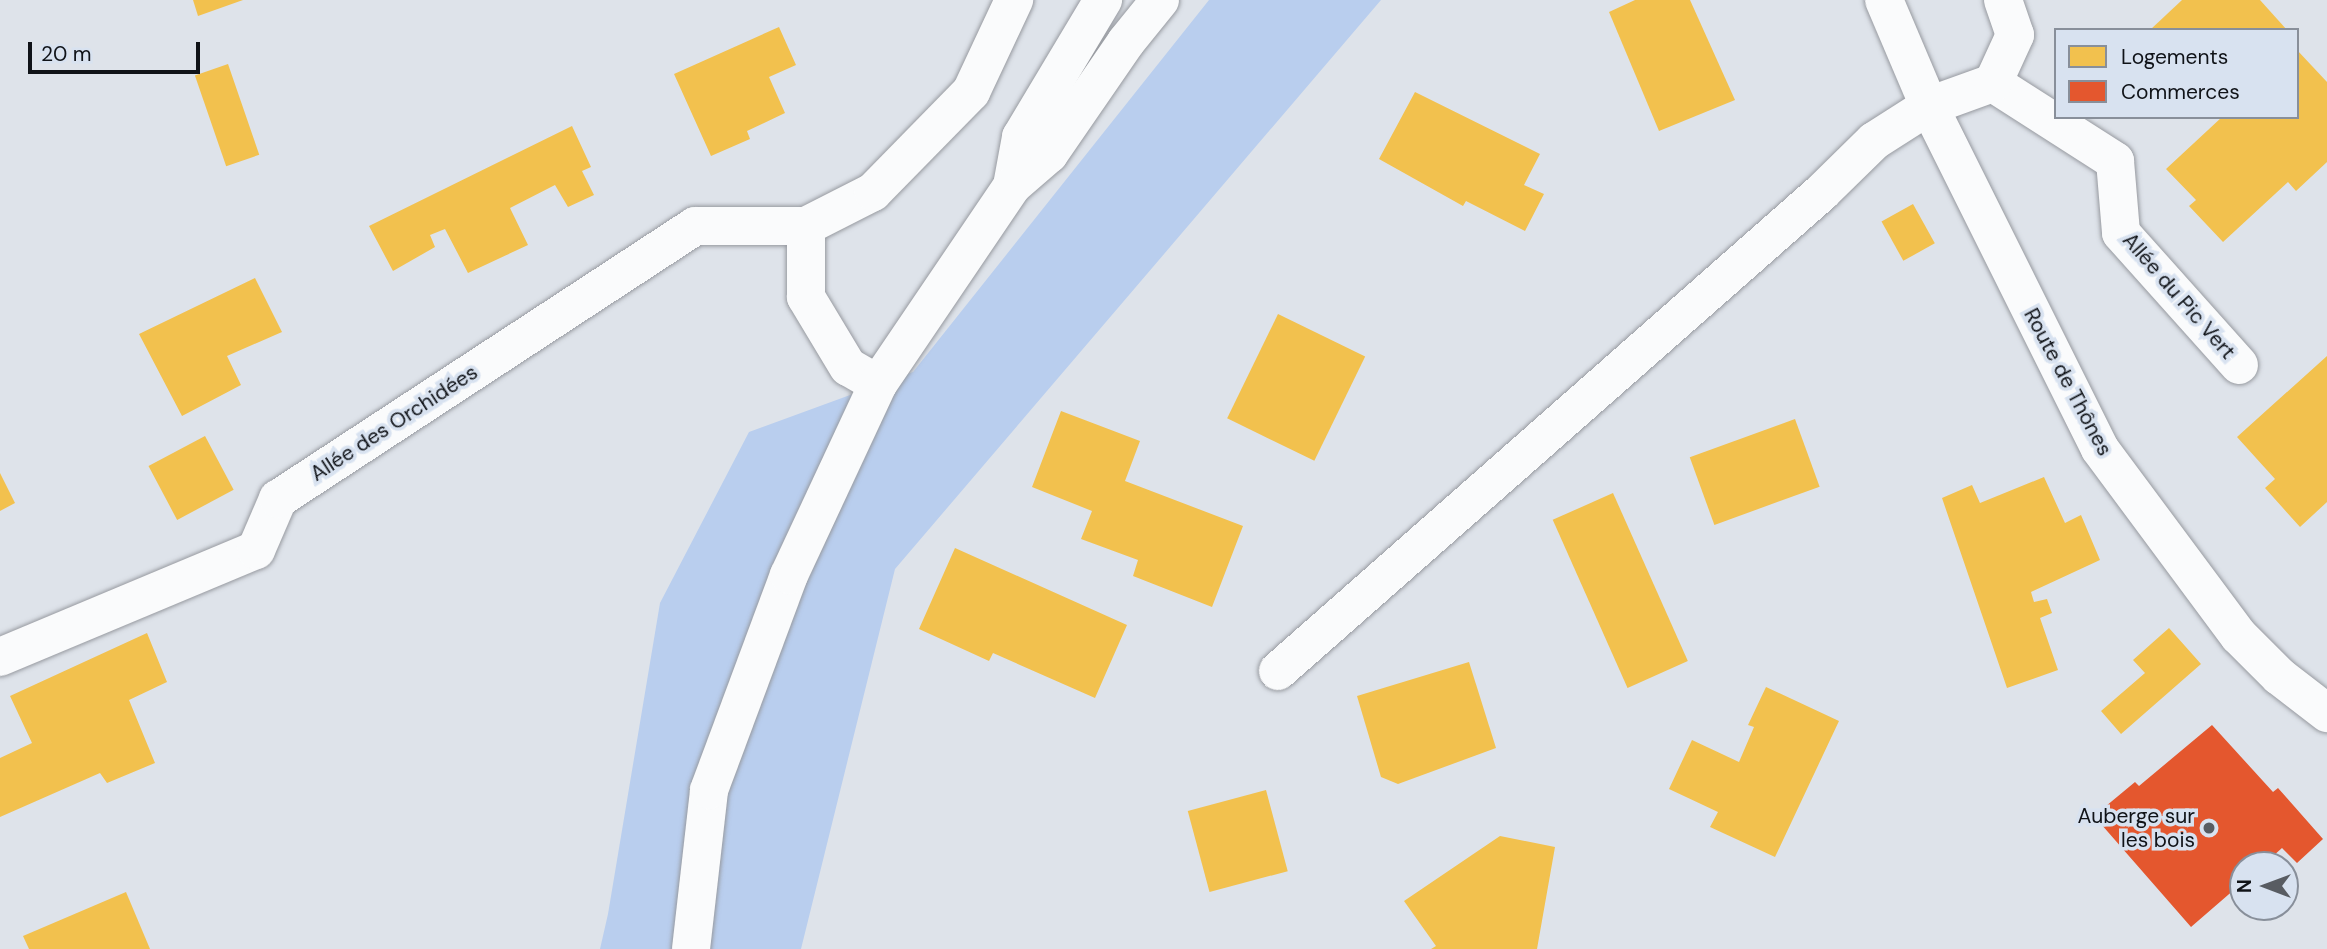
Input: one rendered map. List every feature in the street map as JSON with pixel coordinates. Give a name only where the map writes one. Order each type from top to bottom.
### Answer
[{"type":"street","points":[[878,384],[848,367],[806,297],[806,226],[873,192],[971,92],[1014,0]]},
{"type":"street","points":[[1012,186],[1021,137],[1103,0]]},
{"type":"street","points":[[691,949],[709,790],[789,575],[878,384],[1012,186],[1049,154],[1126,42],[1160,0]]},
{"type":"street","name":"Route de Thônes","points":[[1884,0],[1929,106],[2100,449],[2239,636],[2280,676],[2327,713]]},
{"type":"street","points":[[1278,671],[1822,192],[1874,141],[1929,106],[1993,83],[2015,35],[2003,0]]},
{"type":"street","name":"Allée du Pic Vert","points":[[1993,83],[2115,161],[2121,233],[2239,365]]},
{"type":"street","name":"Allée des Orchidées","points":[[0,657],[256,550],[278,499],[695,226],[806,226]]},
{"type":"shaded area","points":[[1209,0],[1381,0],[895,569],[801,949],[600,949],[660,603],[749,432],[913,372]]},
{"type":"building: Logements","points":[[193,0],[243,0],[198,16]]},
{"type":"building: Logements","points":[[1635,0],[1690,0],[1735,100],[1659,131],[1609,12]]},
{"type":"building: Logements","points":[[2182,0],[2260,0],[2285,28],[2152,28]]},
{"type":"building: Logements","points":[[779,27],[796,65],[769,77],[785,113],[747,131],[750,139],[711,156],[674,74]]},
{"type":"building: Logements","points":[[2299,52],[2327,82],[2327,162],[2296,191],[2288,182],[2223,242],[2189,206],[2196,200],[2166,169],[2220,119],[2299,119]]},
{"type":"building: Logements","points":[[228,64],[259,155],[226,166],[195,75]]},
{"type":"building: Logements","points":[[1415,92],[1540,154],[1524,185],[1544,194],[1525,231],[1466,201],[1463,206],[1379,159]]},
{"type":"building: Logements","points":[[572,126],[591,167],[582,171],[594,195],[568,207],[555,185],[510,208],[528,245],[468,273],[445,229],[430,235],[435,247],[393,271],[369,226]]},
{"type":"building: Logements","points":[[1913,204],[1935,243],[1903,261],[1882,221]]},
{"type":"building: Logements","points":[[255,278],[282,332],[227,356],[241,385],[182,416],[139,334]]},
{"type":"building: Logements","points":[[1278,314],[1365,357],[1314,461],[1227,418]]},
{"type":"building: Logements","points":[[2327,356],[2327,502],[2300,527],[2265,488],[2275,479],[2237,437]]},
{"type":"building: Logements","points":[[1061,411],[1140,441],[1125,481],[1243,526],[1212,607],[1133,576],[1138,560],[1081,539],[1092,511],[1032,487]]},
{"type":"building: Logements","points":[[1795,419],[1820,487],[1714,525],[1690,457]]},
{"type":"building: Logements","points":[[205,436],[234,490],[177,520],[148,466]]},
{"type":"building: Logements","points":[[0,473],[15,503],[0,511]]},
{"type":"building: Logements","points":[[2044,477],[2065,523],[2081,515],[2100,560],[2031,592],[2034,602],[2047,599],[2052,613],[2040,618],[2058,670],[2007,688],[1942,498],[1972,485],[1980,503]]},
{"type":"building: Logements","points":[[1613,493],[1688,661],[1628,688],[1553,520]]},
{"type":"building: Logements","points":[[955,548],[1127,625],[1095,698],[993,653],[989,661],[919,629]]},
{"type":"building: Logements","points":[[2169,628],[2201,664],[2121,734],[2101,711],[2145,673],[2133,660]]},
{"type":"building: Logements","points":[[147,633],[167,682],[129,700],[155,763],[107,783],[100,773],[0,817],[0,758],[32,743],[10,696]]},
{"type":"building: Logements","points":[[1469,662],[1496,748],[1398,784],[1381,777],[1357,696]]},
{"type":"building: Logements","points":[[1766,687],[1839,721],[1775,857],[1710,827],[1718,812],[1669,789],[1692,740],[1739,762],[1754,727],[1748,725]]},
{"type":"building: Logements","points":[[1266,790],[1288,871],[1210,892],[1188,811]]},
{"type":"building: Logements","points":[[1500,836],[1555,847],[1537,949],[1431,949],[1436,946],[1404,901]]},
{"type":"building: Logements","points":[[126,892],[150,949],[29,949],[23,936]]},
{"type":"building: Commerces","name":"Auberge sur les bois","points":[[2212,725],[2273,792],[2278,788],[2323,839],[2299,861],[2299,851],[2285,851],[2282,848],[2279,851],[2229,851],[2229,894],[2191,927],[2094,816],[2135,782],[2139,786]]},
{"type":"place","name":"Auberge sur les bois","points":[[2209,828]]}]
